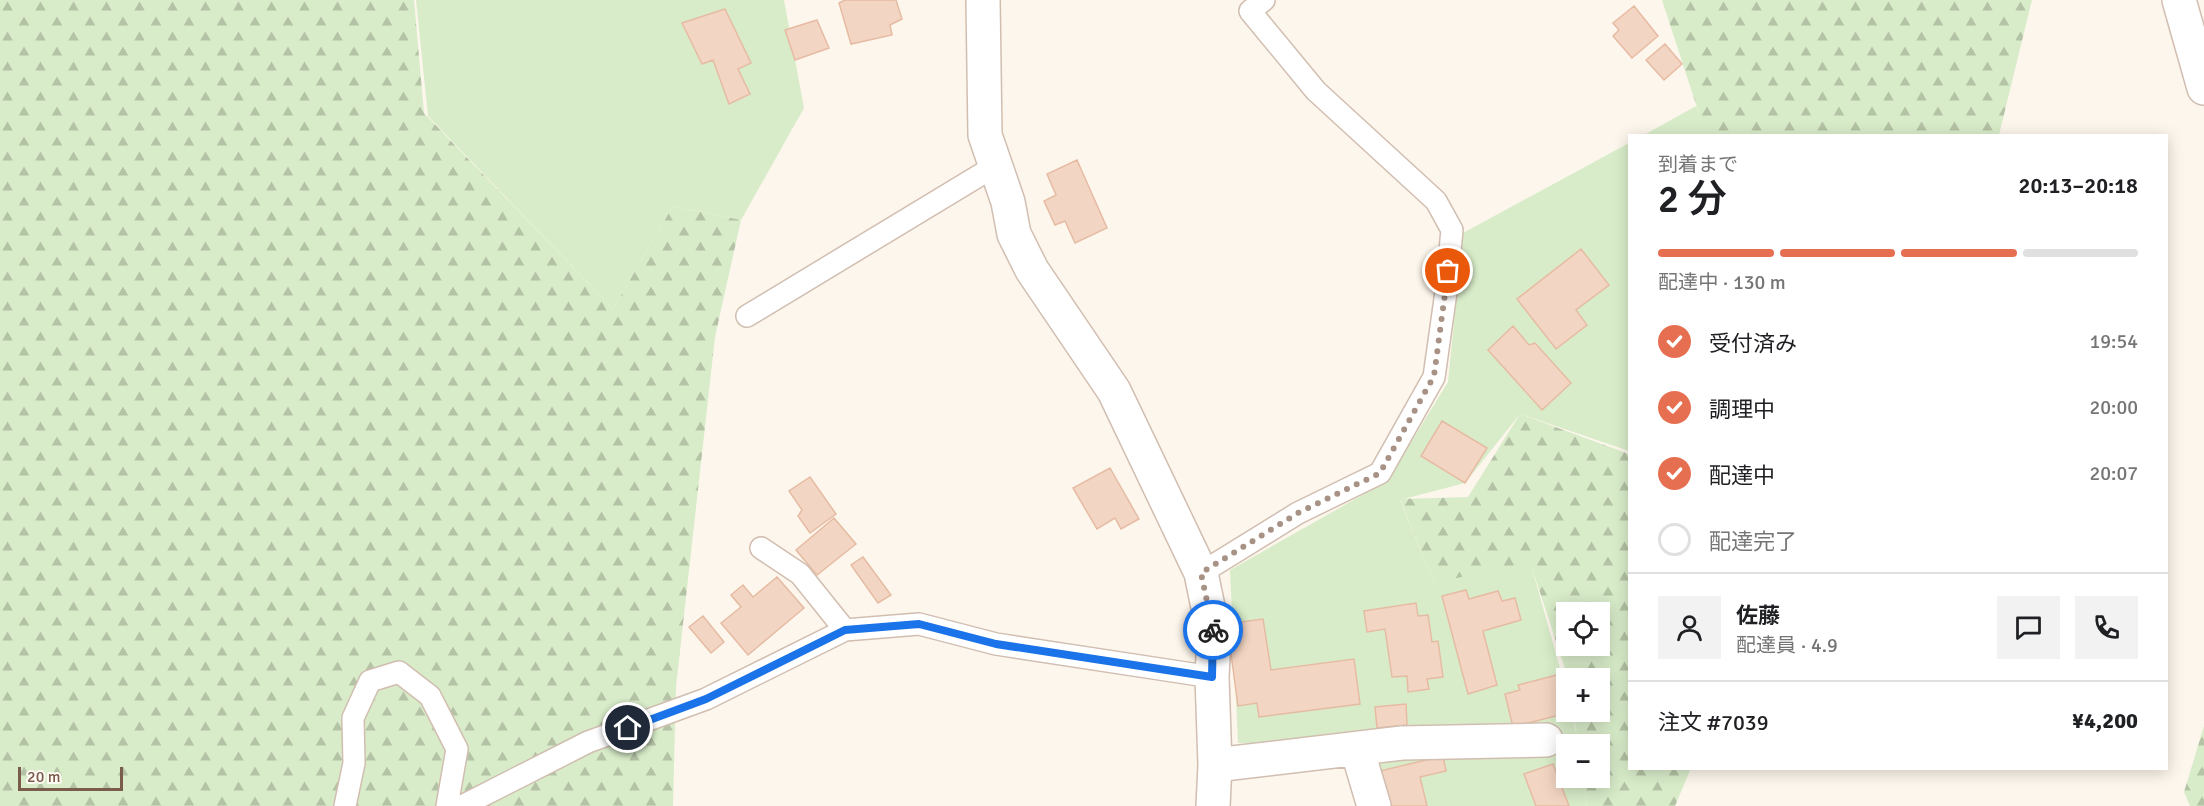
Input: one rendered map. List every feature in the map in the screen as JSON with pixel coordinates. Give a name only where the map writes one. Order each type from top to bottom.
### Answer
[{"type":"street","points":[[982,0],[985,135],[1008,202],[1014,234],[1032,270],[1114,391],[1201,573],[1214,636],[1213,806]]},
{"type":"street","points":[[2179,0],[2204,88]]},
{"type":"street","points":[[1215,765],[1402,743],[1546,740]]},
{"type":"street","points":[[1357,749],[1374,806]]},
{"type":"lane","points":[[1201,573],[1298,513],[1380,473],[1434,376],[1446,292],[1452,230],[1436,201],[1316,91],[1250,11],[1264,0]]},
{"type":"lane","points":[[747,316],[995,166]]},
{"type":"lane","points":[[761,548],[800,574],[845,630]]},
{"type":"lane","points":[[462,806],[588,742],[706,699],[845,630],[919,624],[996,644],[1212,677]]},
{"type":"lane","points":[[345,806],[354,763],[353,718],[370,681],[399,672],[430,696],[457,749],[447,806]]},
{"type":"green space","points":[[0,0],[414,0],[424,113],[613,309],[673,206],[741,220],[715,337],[676,687],[673,806],[0,806]]},
{"type":"green space","points":[[416,0],[784,0],[804,108],[741,220],[673,206],[613,309],[428,116]]},
{"type":"green space","points":[[1662,0],[2032,0],[1999,134],[1706,134]]},
{"type":"green space","points":[[1696,106],[1708,134],[1646,134]]},
{"type":"green space","points":[[1628,144],[1628,451],[1520,414],[1465,483],[1400,500],[1434,583],[1530,561],[1560,668],[1556,668],[1556,722],[1574,722],[1576,734],[1556,734],[1556,788],[1584,788],[1587,806],[1381,806],[1369,747],[1238,743],[1230,570],[1387,481],[1448,382],[1463,233]]},
{"type":"green space","points":[[1520,414],[1628,454],[1628,770],[1690,770],[1675,806],[1587,806],[1584,788],[1610,788],[1610,734],[1576,734],[1575,722],[1610,722],[1610,668],[1565,668],[1561,656],[1610,656],[1610,602],[1556,602],[1556,641],[1530,562],[1434,583],[1400,499],[1468,497]]},
{"type":"green space","points":[[2204,726],[2204,806],[2190,806],[2184,792]]},
{"type":"building","points":[[845,0],[896,0],[902,19],[890,25],[892,35],[851,44],[839,3]]},
{"type":"building","points":[[1634,6],[1658,36],[1632,58],[1613,36],[1619,30],[1613,23]]},
{"type":"building","points":[[725,9],[751,63],[738,69],[750,94],[729,104],[713,60],[702,64],[682,23]]},
{"type":"building","points":[[817,20],[829,48],[795,60],[785,30]]},
{"type":"building","points":[[1665,44],[1682,64],[1664,80],[1646,60]]},
{"type":"building","points":[[1077,160],[1107,228],[1075,243],[1065,221],[1055,225],[1044,201],[1056,195],[1047,174]]},
{"type":"building","points":[[1581,249],[1609,285],[1576,310],[1587,325],[1556,349],[1517,299]]},
{"type":"building","points":[[1513,326],[1529,345],[1535,343],[1571,383],[1542,410],[1488,350]]},
{"type":"building","points":[[1442,421],[1487,448],[1465,483],[1421,456]]},
{"type":"building","points":[[1110,468],[1139,519],[1121,529],[1115,518],[1097,529],[1073,488]]},
{"type":"building","points":[[810,477],[836,514],[810,533],[798,516],[802,510],[789,491]]},
{"type":"building","points":[[834,518],[856,544],[817,575],[796,550]]},
{"type":"building","points":[[863,557],[891,595],[878,603],[851,565]]},
{"type":"building","points":[[777,577],[804,608],[748,655],[721,623],[741,607],[731,595],[743,585],[753,597]]},
{"type":"building","points":[[1466,590],[1469,599],[1498,591],[1502,601],[1515,598],[1521,620],[1483,631],[1497,685],[1468,694],[1442,596]]},
{"type":"building","points":[[1416,603],[1418,616],[1428,615],[1432,642],[1438,641],[1443,677],[1427,679],[1429,689],[1408,692],[1407,676],[1392,677],[1385,629],[1367,632],[1364,611]]},
{"type":"building","points":[[703,616],[724,642],[711,653],[689,627]]},
{"type":"building","points":[[1263,619],[1271,670],[1354,659],[1360,704],[1259,717],[1257,703],[1238,706],[1227,624]]},
{"type":"building","points":[[1556,675],[1556,716],[1513,727],[1505,694],[1520,690],[1518,685]]},
{"type":"building","points":[[1406,704],[1407,725],[1377,728],[1375,707]]},
{"type":"building","points":[[1443,756],[1446,771],[1420,777],[1427,806],[1389,806],[1380,771]]},
{"type":"building","points":[[1553,764],[1556,772],[1556,788],[1562,788],[1569,806],[1536,806],[1524,774]]},
{"type":"way so far","points":[[1213,630],[1201,573],[1298,513],[1380,473],[1434,376],[1448,271]]},
{"type":"route","points":[[628,728],[706,699],[845,630],[919,624],[996,644],[1212,677],[1213,630]]}]
